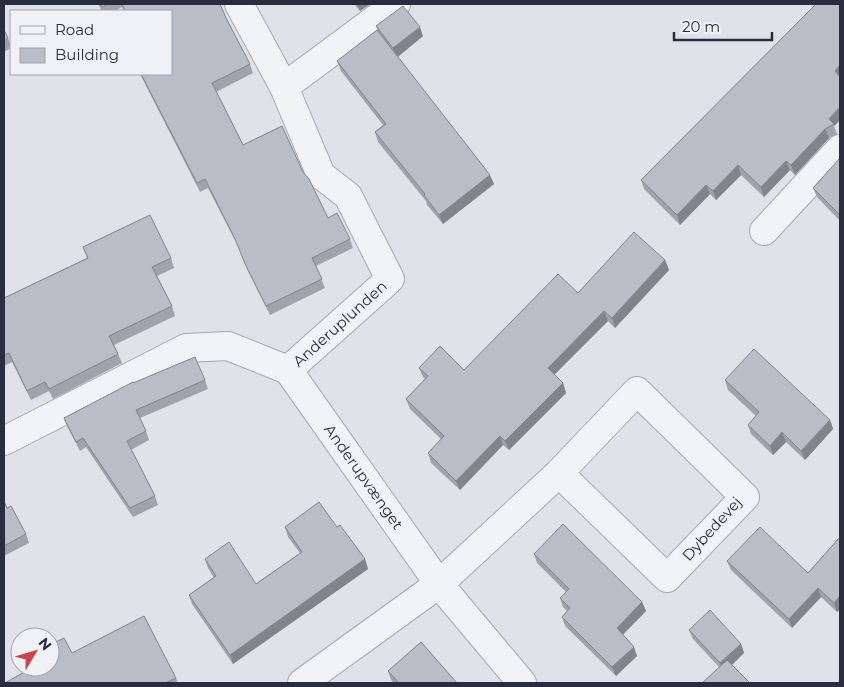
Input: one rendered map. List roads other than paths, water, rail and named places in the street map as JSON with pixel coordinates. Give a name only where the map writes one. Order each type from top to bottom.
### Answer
[{"type":"street","name":"Anderuplunden","points":[[4,441],[186,348],[228,346],[288,370],[390,279],[348,196],[322,175],[284,87],[239,4]]},
{"type":"street","points":[[284,87],[396,4]]},
{"type":"street","points":[[764,232],[840,149]]},
{"type":"street","name":"Anderupvænget","points":[[288,370],[439,584],[522,683]]},
{"type":"street","name":"Dybedevej","points":[[439,584],[559,472],[638,391],[745,497],[667,578],[559,472]]},
{"type":"street","points":[[302,683],[439,584]]}]
